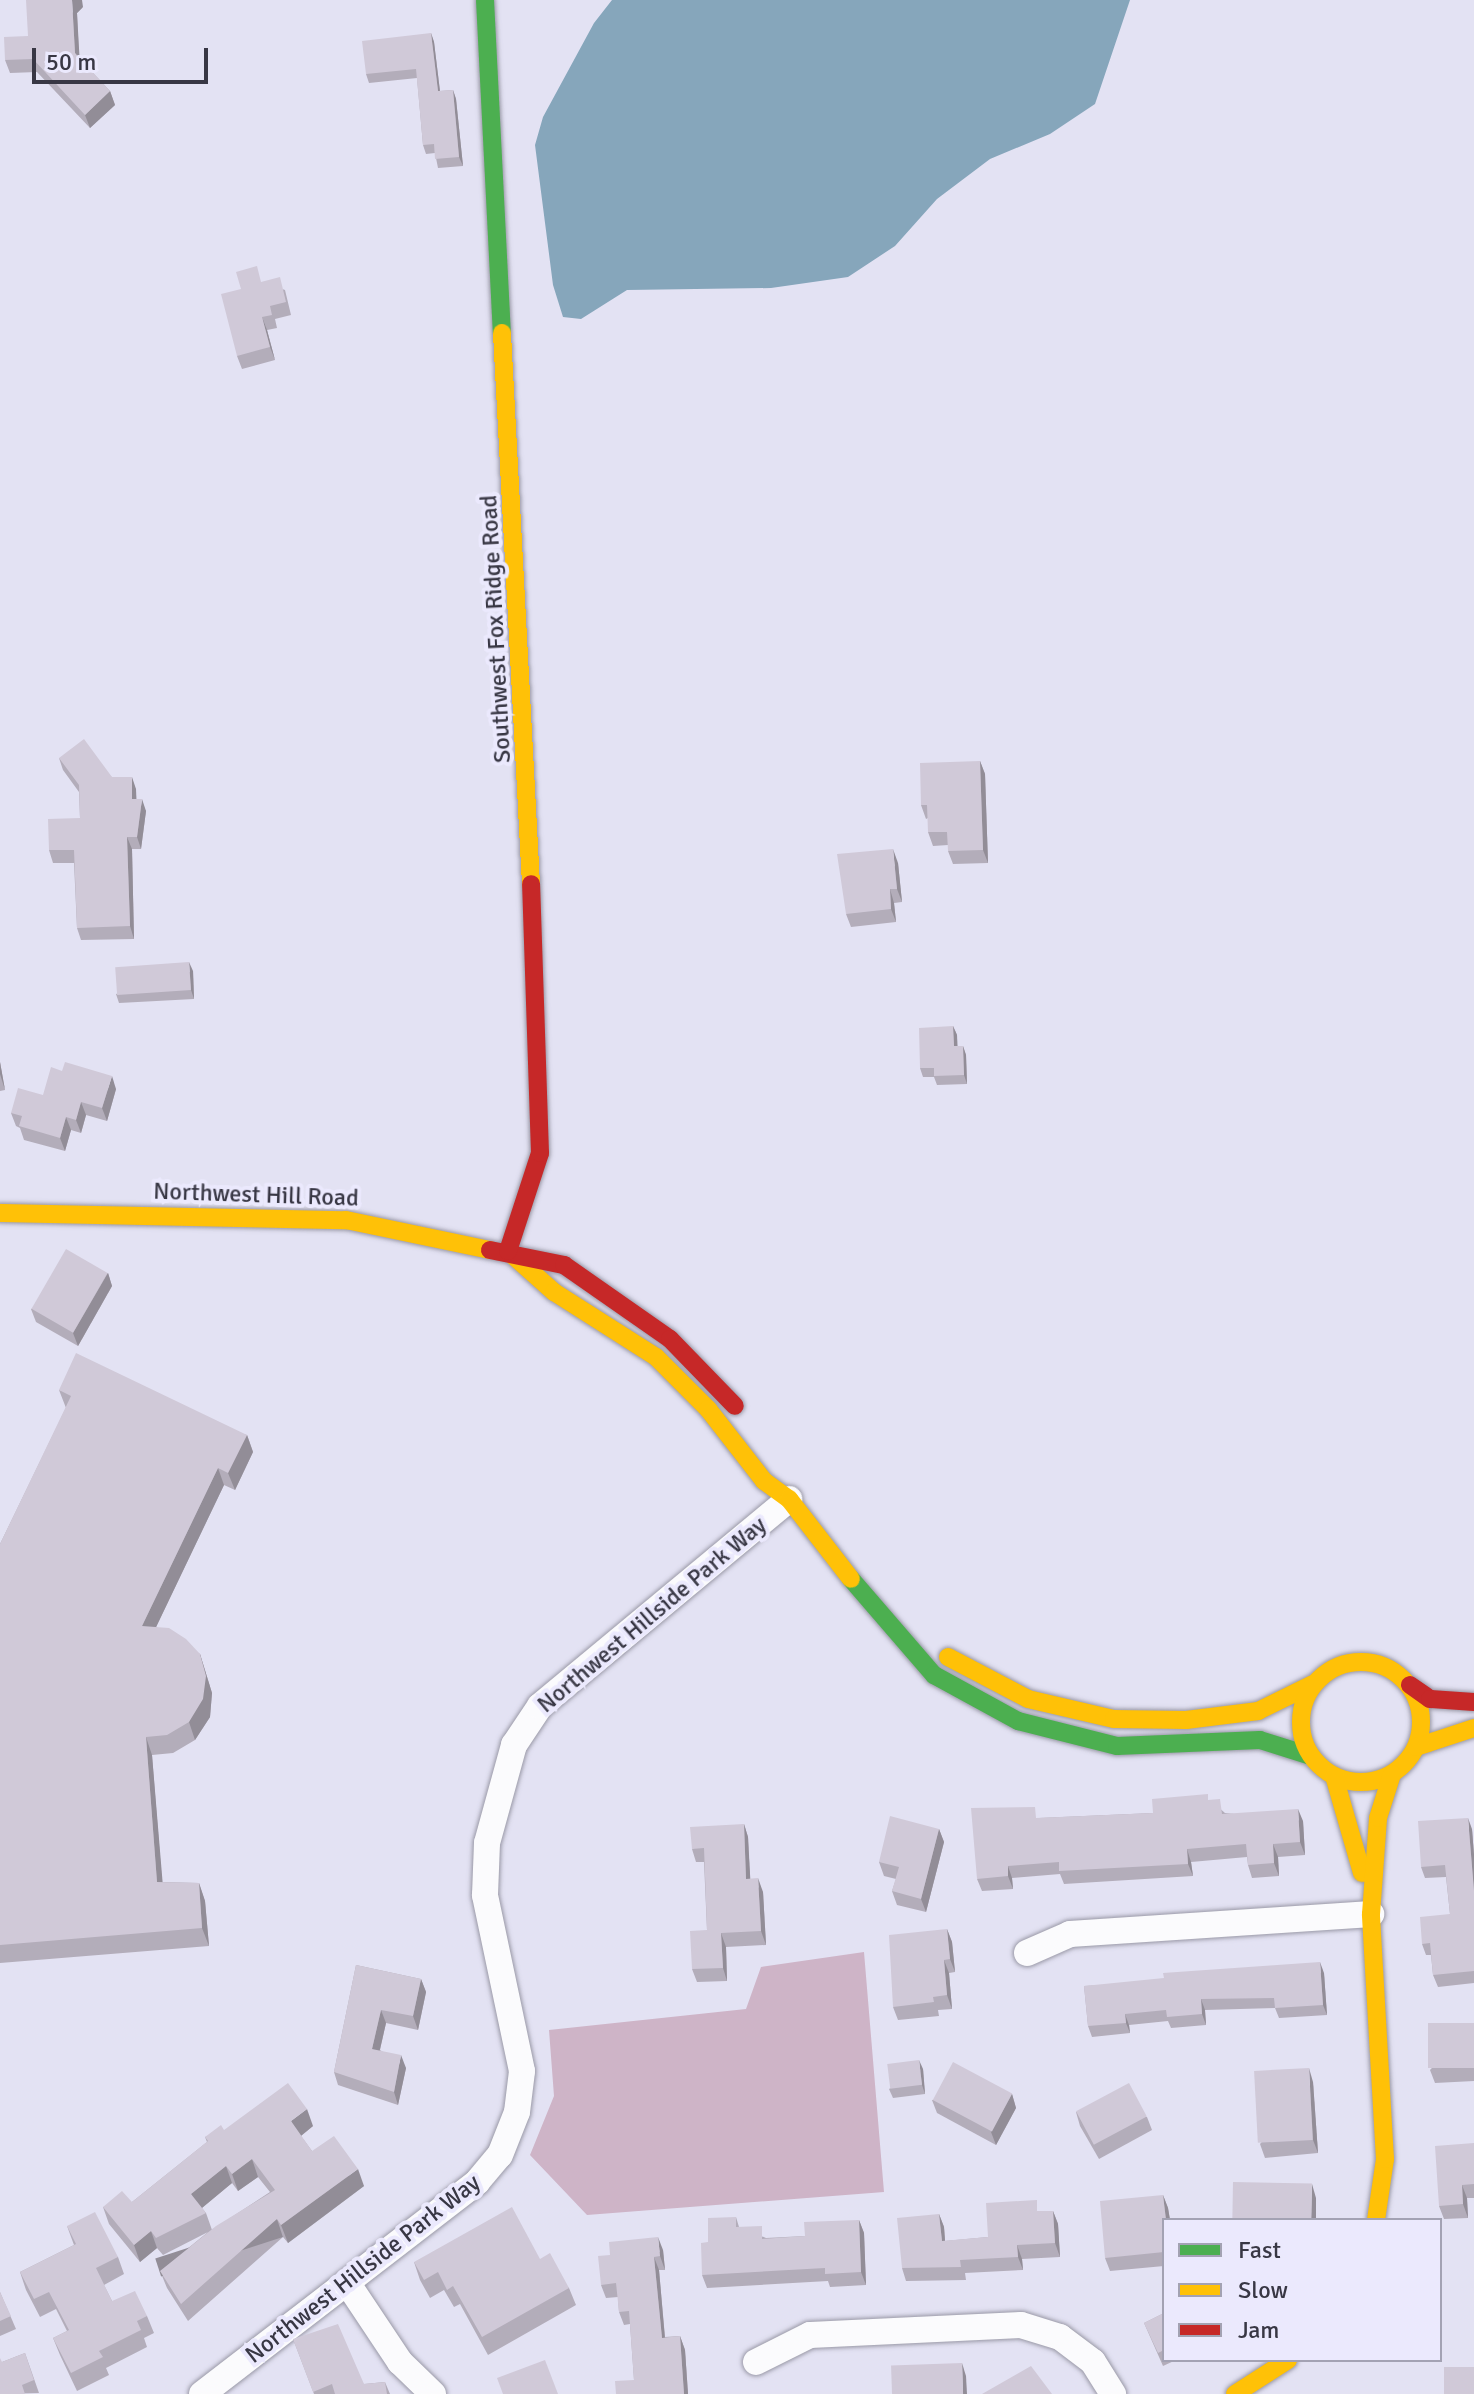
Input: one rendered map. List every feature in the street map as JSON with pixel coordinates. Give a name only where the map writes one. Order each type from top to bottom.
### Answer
[{"type":"main road","name":"Southwest Fox Ridge Road","points":[[485,0],[541,1069],[540,1153],[508,1251]]},
{"type":"main road","name":"Northwest Hill Road","points":[[0,1213],[346,1220],[564,1265],[644,1317],[699,1364],[746,1418]]},
{"type":"main road","points":[[508,1251],[554,1292],[656,1357],[708,1409],[764,1481],[789,1499],[882,1618],[934,1675],[983,1705],[1028,1724],[1117,1746],[1260,1740],[1311,1756],[1334,1776],[1353,1782],[1392,1774]]},
{"type":"main road","points":[[782,1467],[789,1499]]},
{"type":"main road","points":[[882,1618],[1028,1699],[1114,1719],[1186,1720],[1258,1711],[1313,1684],[1343,1663],[1362,1661],[1397,1672],[1430,1699],[1474,1702]]},
{"type":"main road","points":[[1311,1756],[1300,1720],[1313,1684]]},
{"type":"main road","points":[[1410,1685],[1421,1715],[1416,1747]]},
{"type":"main road","points":[[1376,2218],[1385,2159],[1371,1914],[1378,1818],[1392,1774],[1416,1747],[1474,1728]]},
{"type":"main road","points":[[1334,1776],[1351,1823],[1371,1914]]},
{"type":"main road","points":[[1235,2394],[1285,2362]]},
{"type":"street","name":"Northwest Hillside Park Way","points":[[202,2394],[477,2182],[500,2155],[517,2112],[522,2071],[515,2017],[485,1895],[487,1843],[514,1745],[540,1706],[789,1499]]},
{"type":"street","points":[[1027,1953],[1070,1934],[1371,1914]]},
{"type":"street","points":[[348,2284],[400,2362],[433,2394]]},
{"type":"street","points":[[756,2362],[810,2335],[1021,2325],[1060,2337],[1093,2362],[1113,2394]]},
{"type":"shaded area","points":[[864,1952],[884,2192],[587,2215],[530,2155],[554,2096],[549,2030],[746,2009],[761,1967]]},
{"type":"water","points":[[612,0],[1130,0],[1095,104],[1050,134],[990,159],[937,199],[895,246],[848,277],[771,288],[627,290],[581,319],[563,317],[553,285],[535,145],[543,117],[594,23]]},
{"type":"building","points":[[26,0],[72,0],[75,53],[110,91],[85,115],[33,59],[5,60],[4,37],[28,36]]},
{"type":"building","points":[[431,33],[438,91],[453,90],[459,157],[435,159],[434,144],[423,145],[416,69],[366,74],[362,41]]},
{"type":"building","points":[[257,266],[261,282],[280,277],[286,302],[270,306],[272,315],[262,317],[270,347],[237,356],[221,294],[241,289],[236,272]]},
{"type":"building","points":[[84,739],[112,777],[132,777],[132,799],[142,799],[137,837],[127,837],[130,926],[77,928],[74,850],[49,850],[48,819],[80,818],[79,785],[59,758]]},
{"type":"building","points":[[980,761],[983,850],[948,851],[947,832],[928,832],[927,805],[921,805],[920,763]]},
{"type":"building","points":[[893,849],[897,889],[890,889],[891,909],[846,914],[837,854]]},
{"type":"building","points":[[189,962],[191,990],[117,995],[115,967]]},
{"type":"building","points":[[953,1026],[954,1046],[963,1046],[964,1075],[934,1076],[934,1068],[920,1068],[919,1028]]},
{"type":"building","points":[[65,1062],[112,1076],[102,1108],[81,1102],[76,1120],[66,1117],[60,1138],[19,1126],[22,1116],[11,1113],[18,1088],[43,1095],[51,1067],[62,1071]]},
{"type":"building","points":[[66,1249],[108,1273],[73,1333],[32,1309]]},
{"type":"building","points":[[76,1353],[247,1435],[228,1473],[218,1468],[142,1626],[169,1628],[186,1639],[200,1654],[206,1676],[203,1699],[189,1722],[167,1735],[146,1737],[157,1882],[199,1883],[202,1928],[0,1945],[0,1544],[71,1396],[59,1390]]},
{"type":"building","points":[[1208,1794],[1208,1800],[1220,1799],[1222,1814],[1298,1809],[1300,1842],[1273,1844],[1274,1863],[1248,1865],[1246,1844],[1187,1849],[1188,1864],[1059,1871],[1059,1862],[1008,1866],[1008,1876],[977,1879],[971,1808],[1035,1807],[1036,1818],[1153,1813],[1152,1799]]},
{"type":"building","points":[[890,1816],[939,1829],[921,1899],[892,1891],[899,1867],[879,1862]]},
{"type":"building","points":[[1468,1818],[1474,1891],[1474,1971],[1433,1975],[1430,1943],[1422,1944],[1420,1917],[1450,1914],[1445,1865],[1421,1867],[1418,1821]]},
{"type":"building","points":[[744,1824],[746,1879],[758,1878],[761,1931],[721,1933],[723,1968],[692,1969],[690,1931],[707,1930],[704,1848],[692,1849],[690,1827]]},
{"type":"building","points":[[947,1929],[950,1959],[944,1960],[947,1995],[933,1997],[934,2002],[893,2007],[889,1935]]},
{"type":"building","points":[[1320,1962],[1323,2005],[1275,2008],[1274,1998],[1201,1999],[1202,2014],[1167,2017],[1166,2010],[1125,2014],[1126,2023],[1088,2026],[1084,1986],[1164,1978],[1163,1973]]},
{"type":"building","points":[[356,1965],[421,1979],[413,2016],[381,2010],[372,2049],[401,2055],[394,2092],[334,2072]]},
{"type":"building","points":[[1428,2023],[1474,2023],[1474,2068],[1428,2068]]},
{"type":"building","points":[[919,2060],[922,2085],[890,2089],[887,2064]]},
{"type":"building","points":[[953,2062],[1012,2093],[992,2131],[933,2100]]},
{"type":"building","points":[[1309,2068],[1313,2140],[1258,2143],[1254,2071]]},
{"type":"building","points":[[288,2083],[307,2109],[291,2121],[312,2151],[334,2136],[358,2169],[281,2225],[277,2219],[181,2304],[160,2271],[216,2226],[275,2190],[252,2159],[232,2174],[226,2166],[191,2194],[206,2213],[156,2238],[151,2231],[134,2245],[103,2207],[122,2191],[132,2202],[208,2141],[205,2137],[221,2125],[224,2130]]},
{"type":"building","points":[[1129,2083],[1147,2117],[1094,2145],[1076,2111]]},
{"type":"building","points":[[1474,2143],[1474,2184],[1462,2185],[1463,2204],[1439,2206],[1435,2146]]},
{"type":"building","points":[[1233,2182],[1312,2183],[1311,2218],[1232,2218]]},
{"type":"building","points":[[1163,2195],[1166,2218],[1162,2218],[1162,2252],[1105,2258],[1100,2201]]},
{"type":"building","points":[[1037,2200],[1037,2211],[1053,2211],[1055,2243],[1017,2245],[1018,2257],[960,2260],[961,2267],[902,2268],[897,2218],[939,2214],[942,2241],[988,2237],[986,2203]]},
{"type":"building","points":[[512,2207],[540,2259],[550,2253],[569,2288],[482,2337],[453,2286],[447,2290],[438,2272],[424,2280],[414,2262]]},
{"type":"building","points":[[95,2212],[118,2257],[96,2268],[112,2301],[135,2291],[147,2316],[137,2321],[141,2330],[99,2351],[103,2357],[71,2373],[53,2338],[69,2330],[49,2292],[34,2299],[20,2272],[76,2244],[67,2226]]},
{"type":"building","points":[[736,2217],[736,2227],[762,2226],[762,2239],[805,2236],[804,2222],[859,2220],[861,2272],[825,2274],[825,2268],[702,2275],[701,2243],[708,2242],[708,2218]]},
{"type":"building","points":[[658,2237],[660,2256],[654,2257],[662,2338],[680,2336],[684,2394],[616,2394],[615,2381],[634,2380],[629,2311],[619,2312],[616,2283],[601,2285],[598,2256],[610,2255],[609,2242]]},
{"type":"building","points":[[0,2292],[11,2316],[0,2321]]},
{"type":"building","points":[[1162,2314],[1162,2351],[1158,2353],[1144,2323]]},
{"type":"building","points":[[338,2324],[364,2384],[385,2382],[387,2394],[335,2394],[332,2384],[313,2392],[293,2339]]},
{"type":"building","points":[[25,2353],[34,2380],[22,2385],[25,2394],[0,2394],[0,2358],[2,2362]]},
{"type":"building","points":[[545,2360],[558,2394],[503,2394],[497,2378]]},
{"type":"building","points":[[962,2363],[963,2394],[892,2394],[891,2365]]},
{"type":"building","points":[[1031,2366],[1052,2394],[982,2394]]},
{"type":"building","points":[[1444,2367],[1474,2367],[1474,2394],[1444,2394]]},
{"type":"traffic: fast","points":[[485,0],[502,333]]},
{"type":"traffic: fast","points":[[851,1579],[934,1675],[1018,1721],[1117,1746],[1260,1740],[1311,1756]]},
{"type":"traffic: slow","points":[[502,333],[531,884]]},
{"type":"traffic: slow","points":[[0,1213],[346,1220],[490,1250]]},
{"type":"traffic: slow","points":[[508,1251],[554,1292],[656,1357],[708,1409],[764,1481],[789,1499],[851,1579]]},
{"type":"traffic: slow","points":[[948,1657],[1028,1699],[1114,1719],[1186,1720],[1258,1711],[1313,1684]]},
{"type":"traffic: slow","points":[[1361,1662],[1384,1666],[1404,1679],[1417,1699],[1421,1722],[1417,1745],[1404,1765],[1384,1778],[1361,1782],[1338,1778],[1318,1765],[1305,1745],[1301,1722],[1305,1699],[1318,1679],[1338,1666],[1361,1662]]},
{"type":"traffic: slow","points":[[1416,1747],[1474,1728]]},
{"type":"traffic: slow","points":[[1376,2218],[1385,2159],[1371,1914],[1378,1818],[1392,1774]]},
{"type":"traffic: slow","points":[[1334,1776],[1362,1873]]},
{"type":"traffic: slow","points":[[1235,2394],[1285,2362]]},
{"type":"traffic: jam","points":[[508,1251],[540,1153],[531,884]]},
{"type":"traffic: jam","points":[[490,1250],[564,1265],[670,1339],[735,1406]]},
{"type":"traffic: jam","points":[[1410,1685],[1430,1699],[1474,1702]]}]
